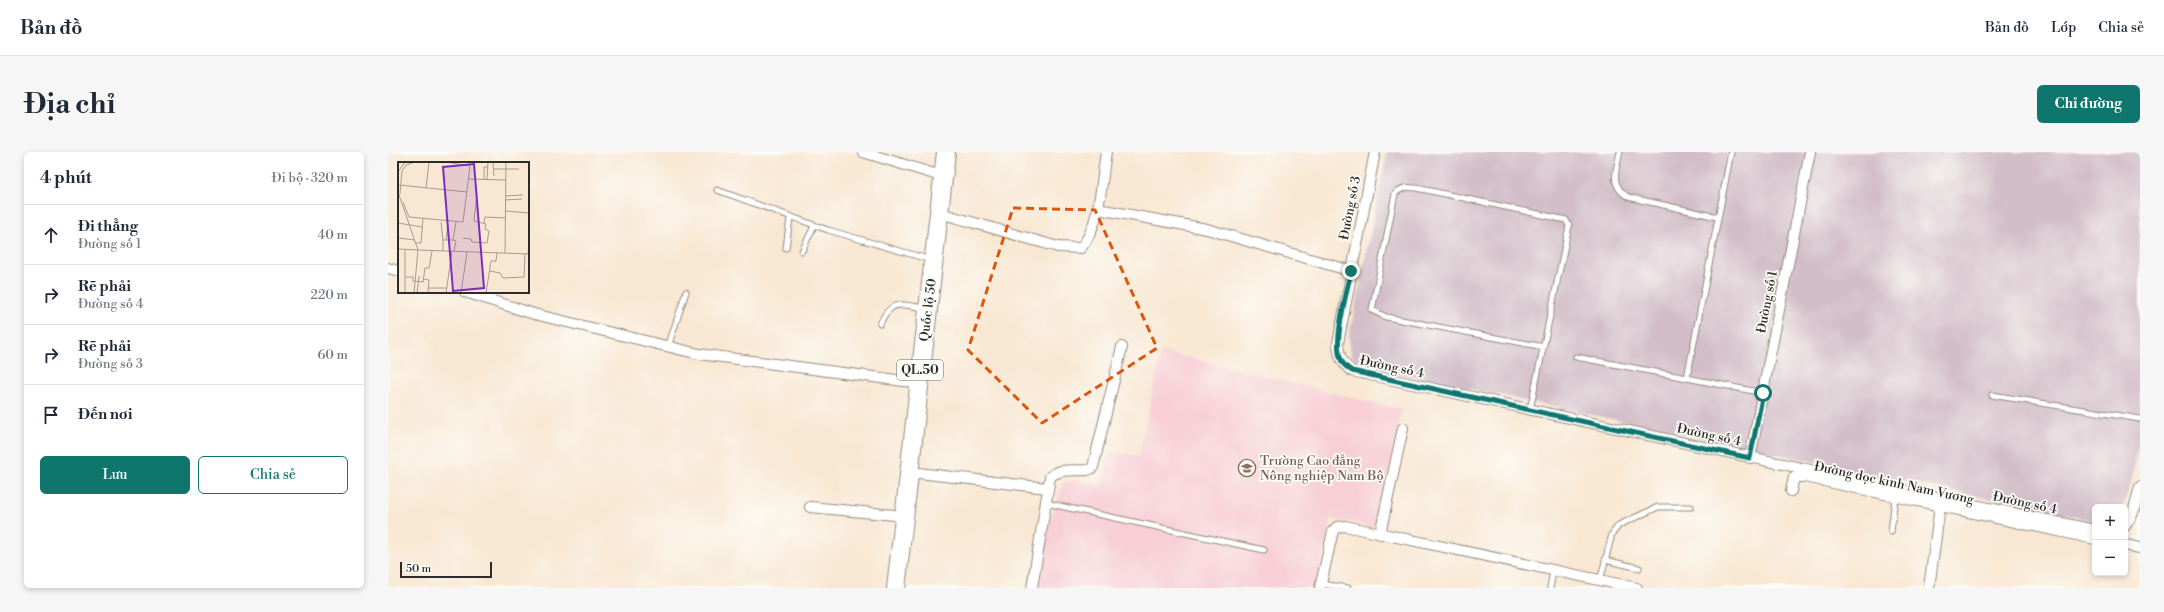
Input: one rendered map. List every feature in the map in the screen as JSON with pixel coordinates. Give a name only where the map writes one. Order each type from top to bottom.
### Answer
[{"type":"highway","name":"Quốc lộ 50","points":[[896,588],[946,152]]},
{"type":"street","points":[[863,152],[944,177]]},
{"type":"street","points":[[940,213],[1058,247],[1077,249],[1082,248],[1085,244],[1098,209],[1106,152]]},
{"type":"street","name":"Đường số 3","points":[[1343,364],[1339,356],[1338,343],[1374,152]]},
{"type":"street","name":"Đường số 1","points":[[1750,458],[1810,152]]},
{"type":"street","points":[[1098,209],[1207,229],[1351,271]]},
{"type":"street","points":[[388,268],[398,272]]},
{"type":"street","points":[[468,293],[534,314],[699,354],[919,383]]},
{"type":"street","points":[[1032,588],[1046,503],[1047,488],[1050,477],[1054,474],[1071,469],[1087,471],[1093,467],[1122,347]]},
{"type":"street","name":"Đường số 4","points":[[1343,364],[1352,371],[1750,458],[2092,529]]},
{"type":"street","points":[[1380,534],[1403,428]]},
{"type":"street","points":[[910,472],[1047,488]]},
{"type":"street","name":"Đường dọc kinh Nam Vương","points":[[1791,491],[1794,477],[1805,477],[2092,538]]},
{"type":"street","points":[[2128,521],[2133,513],[2140,487]]},
{"type":"street","points":[[1929,588],[1940,506]]},
{"type":"street","points":[[810,507],[905,516]]},
{"type":"street","points":[[1321,586],[1333,531],[1336,527],[1345,526],[1637,588]]},
{"type":"street","points":[[2128,546],[2140,548]]},
{"type":"lane","points":[[1620,152],[1615,184],[1620,192],[1628,197],[1717,217]]},
{"type":"lane","points":[[1687,378],[1717,217],[1731,152]]},
{"type":"lane","points":[[1530,410],[1544,347],[1569,226],[1566,220],[1426,190],[1407,187],[1400,189],[1395,194],[1372,310],[1386,317],[1544,347]]},
{"type":"lane","points":[[717,190],[814,226],[934,261]]},
{"type":"lane","points":[[786,248],[790,218]]},
{"type":"lane","points":[[802,250],[814,226]]},
{"type":"lane","points":[[668,347],[686,292]]},
{"type":"lane","points":[[880,324],[889,307],[897,304],[928,308]]},
{"type":"lane","points":[[1576,357],[1763,393]]},
{"type":"lane","points":[[1992,395],[2140,419]]},
{"type":"lane","points":[[1891,532],[1895,497]]},
{"type":"lane","points":[[1046,503],[1264,550]]},
{"type":"lane","points":[[1600,581],[1612,534],[1619,525],[1658,507],[1691,506]]},
{"type":"lane","points":[[1605,560],[1633,568],[1639,568]]},
{"type":"lane","points":[[1550,588],[1553,571]]},
{"type":"lane","points":[[1321,586],[1348,588]]},
{"type":"highlighted area","points":[[1013,208],[1095,210],[1157,348],[1042,423],[968,350]]},
{"type":"shaded area","points":[[1387,152],[2140,152],[2140,439],[2130,488],[2123,504],[2092,504],[2092,520],[1362,366],[1351,355],[1349,337]]},
{"type":"shaded area","name":"Trường Cao đẳng Nông nghiệp Nam Bộ","points":[[1161,351],[1402,410],[1377,528],[1331,519],[1316,588],[1039,588],[1048,526],[1064,482],[1078,480],[1102,486],[1109,451],[1139,456]]},
{"type":"place","name":"Trường Cao đẳng Nông nghiệp Nam Bộ","points":[[1247,468]]},
{"type":"route","points":[[1351,271],[1338,343],[1339,356],[1343,364],[1352,371],[1750,458],[1763,393]]}]
